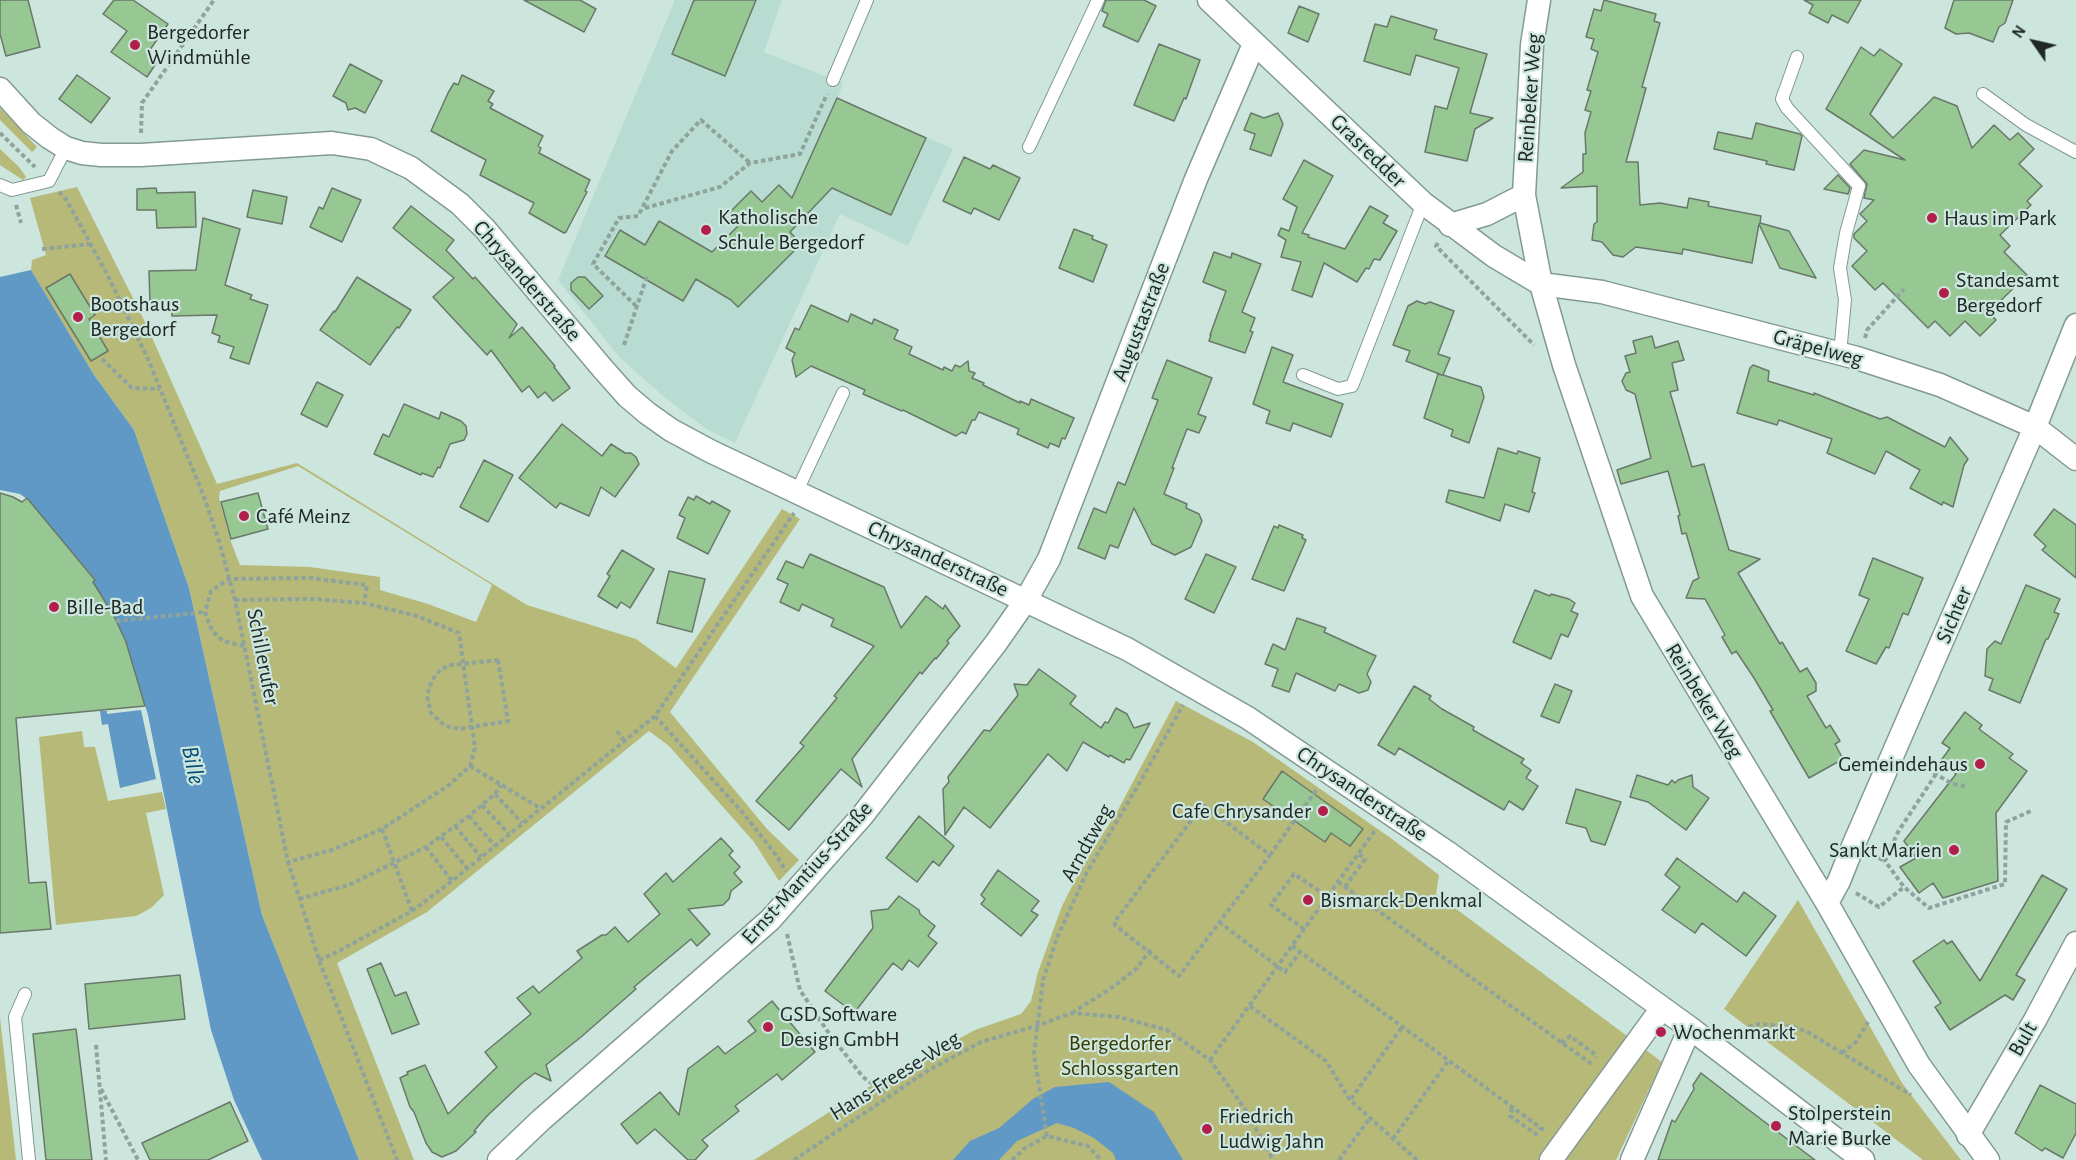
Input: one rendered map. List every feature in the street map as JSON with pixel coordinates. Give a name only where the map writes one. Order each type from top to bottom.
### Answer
[{"type":"street","name":"Grasredder","points":[[1209,0],[1423,203],[1494,256],[1541,284]]},
{"type":"street","name":"Reinbeker Weg","points":[[1539,0],[1532,45],[1524,195],[1541,284],[1564,365],[1642,596],[1827,903],[1919,1065],[1988,1160]]},
{"type":"street","name":"Augustastraße","points":[[1026,600],[1049,559],[1196,178],[1254,44]]},
{"type":"street","name":"Chrysanderstraße","points":[[0,89],[31,123],[66,148],[101,155],[141,155],[332,143],[371,149],[390,158],[430,181],[468,212],[627,396],[647,413],[710,451],[1127,650],[1248,718],[1457,858],[1726,1055],[1863,1160]]},
{"type":"street","name":"Reinbeker Weg","points":[[1450,225],[1487,214],[1524,195]]},
{"type":"street","name":"Gräpelweg","points":[[1541,284],[1602,291],[1848,356],[1941,385],[2035,427],[2076,459]]},
{"type":"street","name":"Sichter","points":[[1827,903],[1839,881],[1892,760],[2035,427],[2076,325]]},
{"type":"street","name":"Ernst-Mantius-Straße","points":[[499,1160],[541,1120],[770,920],[862,816],[996,643],[1026,600]]},
{"type":"street","name":"Bult","points":[[1968,1135],[2035,1020],[2076,943]]},
{"type":"street","points":[[1551,1160],[1662,1008]]},
{"type":"street","points":[[1632,1160],[1689,1028]]},
{"type":"lane","points":[[833,80],[867,0]]},
{"type":"lane","points":[[1029,147],[1098,0]]},
{"type":"lane","points":[[1797,57],[1782,99],[1787,108],[1859,186],[1845,232],[1840,268],[1845,300],[1848,356]]},
{"type":"lane","points":[[1983,94],[2026,125],[2076,152]]},
{"type":"lane","points":[[0,185],[12,190],[49,181],[66,148]]},
{"type":"lane","points":[[1304,375],[1338,389],[1352,386],[1423,203]]},
{"type":"lane","points":[[801,495],[843,393]]},
{"type":"lane","points":[[25,994],[15,1017],[29,1160]]},
{"type":"path","points":[[141,135],[142,103],[214,0]]},
{"type":"path","points":[[644,208],[720,187],[750,163],[800,154],[833,80]]},
{"type":"path","points":[[636,306],[593,264],[619,219],[638,216],[644,208],[672,151],[701,120],[750,163]]},
{"type":"path","name":"Schillerufer","points":[[0,133],[66,199],[148,359],[179,431],[204,497],[229,579],[288,862],[299,899],[319,960],[397,1160]]},
{"type":"path","points":[[1450,225],[1436,246],[1536,347]]},
{"type":"path","points":[[42,249],[90,244]]},
{"type":"path","points":[[624,345],[647,276]]},
{"type":"path","points":[[1848,356],[1904,289]]},
{"type":"path","points":[[102,359],[132,388],[160,389]]},
{"type":"path","points":[[319,960],[412,910],[452,881],[655,716],[801,495]]},
{"type":"path","points":[[244,646],[223,641],[212,631],[204,612],[211,591],[229,579],[310,578],[367,585],[364,603]]},
{"type":"path","points":[[234,600],[313,599],[364,603],[417,616],[459,633],[475,748],[470,766],[449,785],[382,829],[332,850],[288,862]]},
{"type":"path","points":[[116,621],[204,612]]},
{"type":"path","points":[[498,660],[508,721],[459,729],[445,726],[431,713],[427,696],[432,680],[441,669],[463,664],[498,660]]},
{"type":"path","name":"Arndtweg","points":[[1047,1136],[1034,1054],[1043,980],[1057,938],[1082,883],[1193,686]]},
{"type":"path","points":[[655,716],[743,813],[776,855],[790,898],[789,947],[800,990],[828,1032],[863,1077],[889,1096]]},
{"type":"path","points":[[617,731],[624,740]]},
{"type":"path","points":[[1892,760],[1921,766],[1953,784],[1965,786]]},
{"type":"path","points":[[470,766],[540,808]]},
{"type":"path","points":[[1270,855],[1203,805],[1115,921],[1115,925],[1150,950],[1179,976],[1270,855],[1329,771]]},
{"type":"path","points":[[1885,861],[1898,832],[1936,774]]},
{"type":"path","points":[[299,899],[349,885],[426,847],[469,816],[495,794],[501,785]]},
{"type":"path","points":[[495,794],[522,823]]},
{"type":"path","points":[[482,805],[508,834]]},
{"type":"path","points":[[1871,854],[1885,861],[1904,887],[1929,908],[2006,884],[2006,822],[2031,811]]},
{"type":"path","points":[[469,816],[495,846]]},
{"type":"path","points":[[455,826],[481,857]]},
{"type":"path","points":[[382,829],[412,910]]},
{"type":"path","points":[[441,837],[467,868]]},
{"type":"path","points":[[426,847],[452,881]]},
{"type":"path","points":[[1210,1060],[1359,854],[1365,859],[1345,887]]},
{"type":"path","points":[[1304,929],[1271,905],[1294,873],[1328,897]]},
{"type":"path","points":[[1839,881],[1879,907],[1904,887]]},
{"type":"path","points":[[1338,882],[1586,1060]]},
{"type":"path","points":[[1219,922],[1285,972],[1300,952]]},
{"type":"path","points":[[1292,946],[1532,1122]]},
{"type":"path","points":[[1072,1013],[1113,987],[1137,968],[1150,950]]},
{"type":"path","points":[[1250,1006],[1326,1061],[1350,1100],[1417,1160]]},
{"type":"path","name":"Hans-Freese-Weg","points":[[794,1160],[929,1070],[981,1042],[1072,1013],[1119,1017],[1167,1030],[1210,1060],[1245,1109],[1273,1160]]},
{"type":"path","points":[[1842,1053],[1856,1042],[1869,1020]]},
{"type":"path","points":[[1726,1055],[1747,1027],[1760,1024],[1794,1027],[1806,1031],[1912,1096]]},
{"type":"path","points":[[1350,1100],[1402,1027]]},
{"type":"path","points":[[1561,1043],[1570,1036],[1596,1055],[1590,1063]]},
{"type":"path","points":[[96,1045],[106,1160]]},
{"type":"path","points":[[1393,1139],[1448,1061]]},
{"type":"path","points":[[99,1085],[138,1160]]},
{"type":"path","points":[[1512,1108],[1510,1116],[1536,1134],[1540,1128]]},
{"type":"path","points":[[1339,1160],[1370,1118]]},
{"type":"path","points":[[1012,1160],[1025,1148],[1047,1136],[1088,1146],[1101,1160]]},
{"type":"shaded area","name":"Katholische Schule Bergedorf","points":[[675,0],[782,0],[764,52],[843,83],[838,98],[953,149],[908,246],[840,214],[735,443],[706,429],[663,396],[619,357],[558,280]]},
{"type":"green space","points":[[0,108],[37,147],[32,152],[0,120]]},
{"type":"green space","points":[[0,149],[19,167],[26,177],[23,180],[0,165]]},
{"type":"green space","points":[[77,187],[146,324],[217,484],[297,463],[527,605],[636,639],[676,668],[782,509],[800,519],[670,712],[767,829],[799,860],[779,881],[754,842],[669,746],[649,731],[427,912],[337,963],[414,1160],[359,1160],[262,915],[189,588],[134,430],[94,375],[31,270],[32,260],[46,255],[30,198]],"holes":[[[298,466],[492,585],[476,622],[428,604],[380,590],[380,577],[310,567],[240,565],[219,498],[220,491]]]},
{"type":"green space","name":"Bergedorfer Schlossgarten","points":[[1176,701],[1253,742],[1392,839],[1439,875],[1436,894],[1662,1062],[1616,1160],[754,1160],[867,1088],[975,1030],[1021,1014],[1031,1001],[1038,972],[1062,906],[1082,867],[1118,810]]},
{"type":"green space","points":[[82,731],[84,747],[95,747],[108,801],[162,792],[166,809],[146,813],[164,895],[151,908],[136,916],[56,925],[39,737]]},
{"type":"green space","points":[[1798,900],[1902,1083],[1961,1160],[1923,1160],[1724,1009]]},
{"type":"green space","points":[[0,1018],[16,1160],[0,1160]]},
{"type":"water","name":"Bille","points":[[31,270],[94,375],[134,430],[189,588],[262,915],[359,1160],[262,1160],[234,1100],[211,1030],[148,715],[126,642],[114,616],[93,582],[95,579],[27,499],[20,494],[0,490],[0,277]]},
{"type":"water","points":[[141,710],[156,779],[120,788],[108,724],[102,725],[100,711],[107,711],[107,714]]},
{"type":"water","points":[[1109,1082],[1154,1112],[1183,1160],[1116,1160],[1113,1153],[1094,1138],[1057,1123],[1017,1141],[999,1160],[953,1160],[970,1141],[999,1128],[1033,1099],[1055,1087]]},
{"type":"building","points":[[0,0],[28,0],[40,47],[6,56],[0,34]]},
{"type":"building","name":"Bergedorfer Windmühle","points":[[114,0],[133,0],[168,24],[147,54],[157,62],[147,77],[111,52],[127,31],[103,14]]},
{"type":"building","points":[[524,0],[580,0],[596,9],[584,32]]},
{"type":"building","points":[[694,0],[756,0],[725,76],[672,54]]},
{"type":"building","points":[[1106,0],[1144,0],[1156,6],[1138,42],[1103,26],[1108,14],[1102,11]]},
{"type":"building","points":[[1604,0],[1656,14],[1654,21],[1660,23],[1642,87],[1646,88],[1626,162],[1638,162],[1640,205],[1660,203],[1687,208],[1689,198],[1709,202],[1708,206],[1761,216],[1760,223],[1789,231],[1816,278],[1780,268],[1759,224],[1752,263],[1683,249],[1682,254],[1636,247],[1623,257],[1613,255],[1602,242],[1592,240],[1594,224],[1597,222],[1597,186],[1561,188],[1583,172],[1583,154],[1586,154],[1585,133],[1591,112],[1585,110],[1591,91],[1587,90],[1598,52],[1591,49],[1594,39],[1586,37],[1594,9],[1601,11]]},
{"type":"building","points":[[1804,0],[1861,0],[1848,23],[1832,15],[1828,23],[1809,13],[1813,5]]},
{"type":"building","points":[[1954,0],[2013,0],[2005,23],[1999,27],[1993,42],[1969,33],[1956,34],[1945,28]]},
{"type":"building","points":[[1299,6],[1319,14],[1308,42],[1288,33]]},
{"type":"building","points":[[1391,16],[1437,30],[1434,39],[1487,54],[1470,113],[1493,118],[1475,129],[1467,161],[1425,152],[1435,106],[1447,109],[1459,68],[1416,55],[1410,75],[1364,61],[1375,24],[1387,27]]},
{"type":"building","points":[[1159,44],[1200,60],[1186,99],[1184,98],[1174,121],[1134,105]]},
{"type":"building","name":"Haus im Park","points":[[1861,47],[1874,56],[1880,49],[1902,64],[1870,114],[1893,138],[1934,97],[1957,106],[1972,148],[1994,125],[2010,140],[2018,133],[2034,149],[2019,164],[2042,186],[2027,201],[2031,205],[2000,235],[2010,246],[2004,252],[2027,275],[1989,312],[1996,320],[1980,336],[1965,321],[1950,336],[1935,321],[1928,328],[1883,283],[1875,290],[1852,266],[1867,251],[1854,238],[1854,234],[1867,221],[1860,214],[1874,200],[1864,198],[1867,184],[1850,164],[1864,150],[1905,160],[1826,109]]},
{"type":"building","points":[[350,64],[382,81],[365,113],[355,108],[348,110],[346,103],[333,96]]},
{"type":"building","points":[[77,75],[110,98],[91,123],[59,99]]},
{"type":"building","points":[[462,75],[494,91],[488,101],[493,104],[490,108],[543,136],[538,146],[541,148],[539,153],[590,180],[585,191],[587,192],[566,232],[564,233],[529,213],[534,203],[480,175],[486,160],[431,131],[448,93],[454,83],[458,85]]},
{"type":"building","points":[[837,98],[926,138],[891,215],[832,188],[790,232],[801,244],[738,307],[731,300],[696,279],[683,301],[605,256],[620,230],[645,245],[659,221],[712,252],[740,224],[729,213],[751,191],[762,202],[779,185],[792,198]]},
{"type":"building","points":[[1251,113],[1264,118],[1278,113],[1283,124],[1271,156],[1250,149],[1255,134],[1244,130]]},
{"type":"building","points":[[1756,123],[1802,136],[1794,170],[1766,164],[1767,161],[1714,149],[1718,132],[1752,139]]},
{"type":"building","points":[[964,157],[990,169],[993,165],[1020,178],[999,220],[974,208],[971,214],[943,201]]},
{"type":"building","points":[[1304,160],[1333,176],[1302,233],[1345,249],[1370,206],[1388,216],[1383,223],[1397,231],[1380,260],[1374,259],[1369,269],[1366,268],[1357,282],[1324,263],[1312,297],[1292,290],[1301,262],[1281,257],[1286,240],[1278,235],[1281,228],[1289,231],[1297,207],[1283,199]]},
{"type":"building","points":[[1838,175],[1850,188],[1848,194],[1824,189]]},
{"type":"building","points":[[156,188],[157,193],[195,192],[196,227],[157,228],[156,210],[137,210],[137,189]]},
{"type":"building","points":[[332,188],[361,200],[342,242],[310,227],[319,207],[323,209]]},
{"type":"building","points":[[253,190],[287,197],[282,224],[247,217]]},
{"type":"building","points":[[411,206],[454,240],[446,250],[473,279],[475,277],[517,324],[509,338],[522,327],[555,366],[570,388],[553,401],[545,392],[538,398],[529,386],[522,392],[491,350],[487,355],[433,297],[454,278],[393,228]]},
{"type":"building","points":[[203,218],[240,229],[225,285],[252,295],[250,299],[268,305],[249,364],[230,358],[234,347],[218,342],[220,336],[212,333],[217,315],[172,316],[171,304],[150,304],[149,271],[196,270]]},
{"type":"building","points":[[1074,229],[1093,236],[1092,239],[1107,245],[1093,282],[1059,268]]},
{"type":"building","points":[[1214,252],[1231,258],[1232,253],[1261,264],[1242,312],[1255,318],[1250,331],[1253,332],[1245,353],[1209,341],[1226,291],[1203,282]]},
{"type":"building","name":"Bootshaus Bergedorf","points":[[70,274],[95,315],[89,319],[108,351],[91,361],[46,288]]},
{"type":"building","points":[[357,277],[411,310],[370,365],[320,330],[335,312]]},
{"type":"building","points":[[578,277],[585,277],[603,296],[589,309],[571,290],[571,283]]},
{"type":"building","points":[[1417,301],[1425,304],[1430,302],[1454,311],[1438,354],[1450,358],[1443,375],[1481,387],[1484,397],[1469,443],[1451,436],[1453,430],[1424,418],[1438,374],[1442,375],[1406,361],[1410,351],[1393,345],[1408,306]]},
{"type":"building","points":[[811,305],[848,322],[851,314],[872,324],[874,319],[898,330],[894,339],[912,347],[909,354],[943,370],[944,367],[952,371],[955,365],[960,367],[968,361],[969,371],[975,373],[972,378],[984,383],[983,385],[1020,403],[1020,401],[1029,405],[1031,399],[1074,418],[1065,439],[1062,438],[1059,447],[1050,443],[1048,448],[1017,434],[1019,429],[979,412],[975,420],[972,420],[966,434],[962,432],[956,436],[903,410],[863,394],[865,390],[811,366],[796,377],[792,360],[795,353],[786,348],[795,328],[799,330]]},
{"type":"building","points":[[1652,336],[1655,348],[1678,341],[1684,360],[1672,363],[1678,390],[1670,392],[1692,467],[1704,464],[1729,550],[1760,559],[1738,573],[1780,644],[1782,642],[1800,672],[1807,668],[1816,683],[1816,691],[1807,696],[1826,728],[1830,725],[1840,741],[1835,744],[1843,759],[1809,778],[1770,711],[1773,710],[1754,678],[1736,651],[1732,654],[1722,637],[1725,635],[1705,599],[1686,598],[1693,581],[1699,578],[1686,533],[1682,534],[1678,516],[1680,515],[1668,471],[1621,484],[1617,470],[1651,458],[1635,394],[1626,390],[1622,381],[1626,373],[1630,372],[1625,356],[1636,353],[1633,341]]},
{"type":"building","points":[[1272,347],[1293,355],[1283,382],[1343,404],[1331,437],[1293,423],[1290,431],[1266,423],[1270,411],[1253,404]]},
{"type":"building","points":[[1167,360],[1212,378],[1198,414],[1206,417],[1199,433],[1187,429],[1164,494],[1187,504],[1186,508],[1199,514],[1202,521],[1191,547],[1175,555],[1152,544],[1134,508],[1118,548],[1110,545],[1105,559],[1078,548],[1094,508],[1106,513],[1118,482],[1125,485],[1158,400],[1152,398]]},
{"type":"building","points":[[1753,365],[1769,371],[1768,381],[1814,395],[1814,393],[1880,419],[1887,417],[1945,447],[1950,437],[1968,459],[1964,465],[1953,507],[1943,502],[1942,505],[1910,488],[1920,470],[1886,451],[1875,474],[1827,453],[1832,439],[1779,420],[1777,425],[1737,413],[1750,368]]},
{"type":"building","points":[[317,382],[343,395],[327,427],[301,414]]},
{"type":"building","points":[[404,404],[439,419],[441,412],[461,421],[466,426],[467,434],[464,440],[450,444],[440,468],[438,467],[433,477],[422,473],[421,475],[374,454],[383,434],[389,437]]},
{"type":"building","points":[[562,424],[602,456],[611,444],[625,453],[631,453],[639,464],[615,497],[601,487],[589,516],[560,503],[556,508],[519,478]]},
{"type":"building","points":[[1498,448],[1540,458],[1532,492],[1535,493],[1529,512],[1505,504],[1500,521],[1446,502],[1449,490],[1484,498]]},
{"type":"building","points":[[484,460],[513,475],[488,522],[460,507]]},
{"type":"building","name":"Bille-Bad","points":[[0,493],[22,502],[27,498],[95,580],[93,582],[114,616],[126,642],[145,706],[16,718],[29,883],[46,882],[51,929],[0,933]]},
{"type":"building","name":"Café Meinz","points":[[258,493],[268,529],[231,539],[221,502]]},
{"type":"building","points":[[696,496],[710,504],[712,501],[730,511],[708,554],[677,538],[685,518],[679,515],[688,497],[694,500]]},
{"type":"building","points":[[2054,509],[2076,525],[2076,578],[2042,550],[2046,546],[2034,535]]},
{"type":"building","points":[[1279,525],[1303,535],[1302,538],[1306,540],[1284,591],[1252,579],[1274,526],[1278,528]]},
{"type":"building","points":[[622,550],[654,569],[630,608],[621,602],[617,608],[598,596],[610,576],[607,574]]},
{"type":"building","points":[[810,554],[884,587],[901,628],[926,596],[943,609],[945,605],[960,626],[947,641],[949,643],[922,674],[920,672],[852,759],[862,787],[841,769],[789,830],[756,801],[804,746],[800,743],[837,698],[834,696],[874,646],[831,626],[834,619],[802,604],[799,611],[780,602],[788,584],[777,579],[786,561],[803,568]]},
{"type":"building","points":[[1206,554],[1236,567],[1214,613],[1185,599]]},
{"type":"building","points":[[1873,558],[1923,578],[1908,615],[1903,613],[1889,648],[1886,647],[1876,664],[1846,651],[1869,599],[1859,595]]},
{"type":"building","points":[[669,571],[705,579],[692,632],[657,623]]},
{"type":"building","points":[[2026,585],[2060,599],[2054,612],[2059,614],[2046,639],[2020,703],[1989,690],[1993,679],[1985,676],[1987,649],[1995,641],[2001,644]]},
{"type":"building","points":[[1535,590],[1550,596],[1551,594],[1569,599],[1575,603],[1571,611],[1578,614],[1568,637],[1561,634],[1551,659],[1513,642]]},
{"type":"building","points":[[1297,618],[1326,628],[1324,632],[1376,656],[1367,674],[1371,682],[1368,690],[1359,693],[1339,684],[1335,691],[1296,673],[1289,692],[1272,686],[1278,669],[1265,664],[1273,644],[1285,650]]},
{"type":"building","points":[[1039,669],[1076,696],[1070,704],[1101,728],[1105,722],[1108,723],[1116,708],[1127,714],[1134,728],[1150,723],[1130,760],[1126,759],[1124,763],[1083,742],[1067,771],[1048,754],[990,828],[964,807],[945,835],[943,789],[949,782],[948,777],[984,730],[990,731],[1018,695],[1014,684],[1027,685]]},
{"type":"building","points":[[1555,684],[1572,691],[1559,723],[1541,716]]},
{"type":"building","points":[[1414,686],[1431,696],[1429,699],[1442,709],[1474,727],[1473,730],[1524,759],[1521,763],[1531,770],[1526,778],[1538,786],[1523,810],[1509,801],[1504,810],[1399,748],[1395,755],[1378,745]]},
{"type":"building","points":[[1965,712],[1982,725],[1979,729],[2013,754],[2009,758],[2027,771],[1996,813],[1998,881],[1943,898],[1933,883],[1919,893],[1900,867],[1916,858],[1904,841],[1956,774],[1940,762],[1950,748],[1942,743]]},
{"type":"building","points":[[1282,771],[1363,829],[1350,846],[1331,833],[1325,842],[1263,799]]},
{"type":"building","points":[[1637,775],[1668,785],[1672,780],[1675,783],[1692,775],[1693,787],[1709,798],[1686,830],[1648,802],[1630,797]]},
{"type":"building","points":[[1576,789],[1621,802],[1605,845],[1591,841],[1586,828],[1566,823]]},
{"type":"building","points":[[919,816],[954,846],[939,866],[933,861],[917,882],[886,858]]},
{"type":"building","points":[[721,838],[733,851],[729,855],[740,867],[734,873],[742,882],[731,891],[729,899],[723,905],[688,909],[710,934],[697,946],[691,939],[634,987],[636,989],[581,1037],[546,1065],[551,1081],[535,1073],[487,1116],[474,1131],[476,1132],[456,1151],[442,1157],[432,1152],[410,1107],[400,1078],[408,1074],[407,1072],[425,1065],[448,1114],[497,1067],[485,1052],[531,1014],[517,998],[533,986],[539,993],[582,958],[577,951],[602,935],[606,935],[615,927],[628,942],[660,914],[644,894],[666,873],[673,882]]},
{"type":"building","points":[[1677,858],[1737,902],[1744,892],[1776,916],[1746,956],[1702,923],[1695,933],[1662,910],[1680,887],[1665,875]]},
{"type":"building","points":[[998,870],[1039,901],[1031,911],[1038,915],[1021,936],[981,904],[985,899],[981,895]]},
{"type":"building","points":[[2042,875],[2067,889],[2016,975],[2025,980],[2013,1000],[2005,995],[1950,1030],[1935,1007],[1941,1003],[1913,961],[1944,940],[1947,944],[1952,941],[1980,981]]},
{"type":"building","points":[[899,896],[919,910],[920,914],[935,926],[928,936],[937,943],[918,967],[909,960],[902,970],[893,963],[854,1013],[825,991],[873,928],[871,911],[888,909]]},
{"type":"building","points":[[381,963],[395,996],[406,992],[419,1024],[392,1034],[367,969]]},
{"type":"building","points":[[180,975],[185,1019],[89,1029],[85,984]]},
{"type":"building","points":[[772,1001],[815,1052],[782,1080],[777,1074],[735,1106],[739,1111],[702,1140],[708,1146],[695,1160],[688,1160],[655,1129],[637,1144],[621,1124],[660,1092],[679,1115],[688,1069],[718,1046],[725,1054],[756,1031],[748,1021]]},
{"type":"building","points":[[76,1029],[92,1160],[46,1160],[33,1034]]},
{"type":"building","points":[[1701,1073],[1815,1160],[1658,1160],[1672,1120],[1675,1122]]},
{"type":"building","points":[[2040,1085],[2076,1104],[2076,1133],[2063,1158],[2045,1148],[2042,1151],[2015,1133]]},
{"type":"building","points":[[230,1102],[248,1141],[208,1160],[150,1160],[142,1143]]},
{"type":"place","name":"Bergedorfer Windmühle","points":[[135,45]]},
{"type":"place","name":"Haus im Park","points":[[1932,218]]},
{"type":"place","name":"Katholische Schule Bergedorf","points":[[706,230]]},
{"type":"place","name":"Standesamt Bergedorf","points":[[1944,293]]},
{"type":"place","name":"Bootshaus Bergedorf","points":[[78,317]]},
{"type":"place","name":"Café Meinz","points":[[244,516]]},
{"type":"place","name":"Bille-Bad","points":[[54,607]]},
{"type":"place","name":"Gemeindehaus","points":[[1980,764]]},
{"type":"place","name":"Cafe Chrysander","points":[[1323,811]]},
{"type":"place","name":"Sankt Marien","points":[[1954,850]]},
{"type":"place","name":"Bismarck-Denkmal","points":[[1308,900]]},
{"type":"place","name":"GSD Software Design GmbH","points":[[768,1027]]},
{"type":"place","name":"Wochenmarkt","points":[[1661,1032]]},
{"type":"place","name":"Stolperstein Marie Burke","points":[[1776,1126]]},
{"type":"place","name":"Friedrich Ludwig Jahn","points":[[1207,1129]]}]
